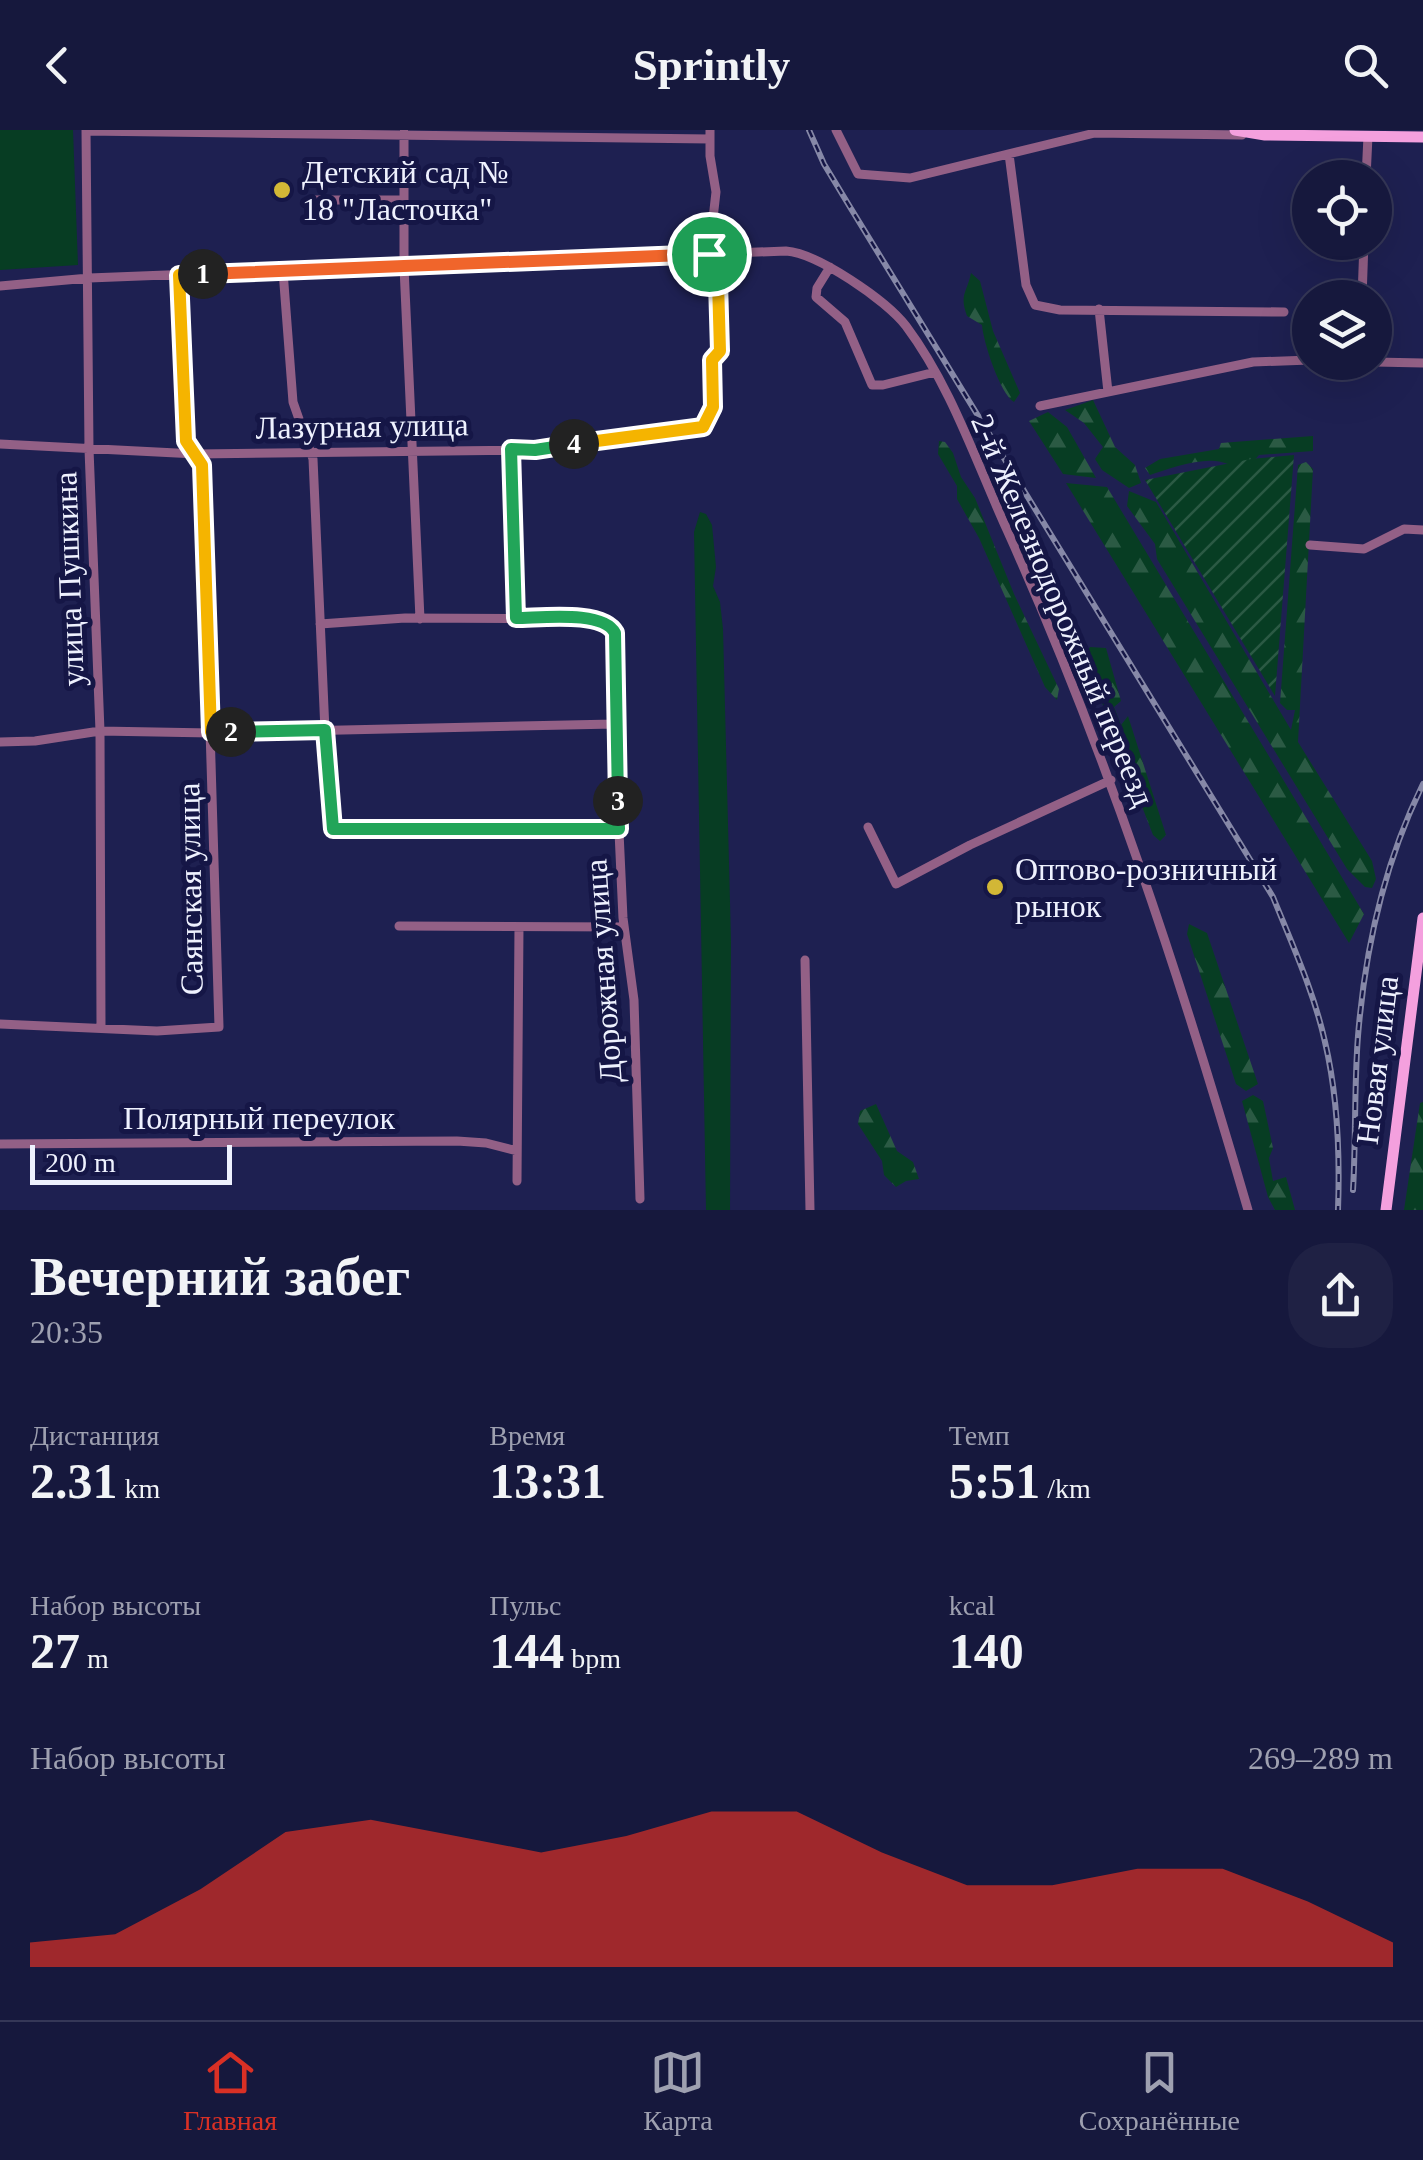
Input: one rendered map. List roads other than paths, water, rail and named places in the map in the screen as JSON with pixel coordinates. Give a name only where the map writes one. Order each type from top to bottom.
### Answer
[{"type":"main road","points":[[1234,130],[1265,136],[1423,136]]},
{"type":"main road","name":"Новая улица","points":[[1386,1210],[1423,918]]},
{"type":"street","points":[[86,130],[710,134],[716,192],[709,254]]},
{"type":"street","name":"улица Пушкина","points":[[86,130],[90,449],[100,731],[101,1026]]},
{"type":"street","points":[[836,130],[858,174],[910,178],[1095,133],[1265,136]]},
{"type":"street","points":[[404,132],[404,267],[420,619]]},
{"type":"street","points":[[1367,160],[1368,136]]},
{"type":"street","points":[[1010,154],[1029,298],[1035,305],[1060,310],[1284,312]]},
{"type":"street","points":[[311,200],[403,200]]},
{"type":"street","name":"2-й Железнодорожный переезд","points":[[0,286],[89,278],[800,252],[830,267],[899,318],[935,372],[1033,588],[1111,780],[1213,1088],[1248,1210]]},
{"type":"street","name":"Лазурная улица","points":[[0,444],[196,454],[535,450],[703,427],[713,407],[712,360],[720,351],[718,282],[709,254]]},
{"type":"street","points":[[830,267],[817,288],[816,298],[845,322],[872,385],[935,372]]},
{"type":"street","points":[[283,272],[293,402],[311,451],[333,829],[619,829]]},
{"type":"street","name":"Саянская улица","points":[[101,1026],[158,1031],[219,1027],[202,465],[186,441],[179,275]]},
{"type":"street","points":[[1098,309],[1108,392]]},
{"type":"street","points":[[1040,406],[1253,362],[1292,359]]},
{"type":"street","points":[[1392,363],[1423,364]]},
{"type":"street","points":[[320,624],[516,618],[511,449]]},
{"type":"street","points":[[1310,546],[1364,549],[1404,530],[1423,530]]},
{"type":"street","name":"Дорожная улица","points":[[516,618],[598,619],[608,623],[615,633],[614,724],[624,927],[634,1000],[640,1199]]},
{"type":"street","points":[[0,742],[100,731],[614,724]]},
{"type":"street","points":[[868,827],[896,884],[1111,780]]},
{"type":"street","points":[[399,926],[624,927]]},
{"type":"street","points":[[516,1182],[519,927]]},
{"type":"street","points":[[805,960],[810,1210]]},
{"type":"street","points":[[0,1024],[101,1026]]},
{"type":"street","name":"Полярный переулок","points":[[0,1144],[457,1140],[517,1151]]},
{"type":"railway","points":[[809,130],[850,207],[1273,897],[1309,987],[1329,1063],[1337,1126],[1338,1210]]},
{"type":"railway","points":[[1353,1190],[1357,1055],[1366,971],[1387,876],[1423,784]]},
{"type":"place","name":"Детский сад № 18 \"Ласточка\"","points":[[282,190]]},
{"type":"place","name":"Оптово-розничный рынок","points":[[995,887]]}]
